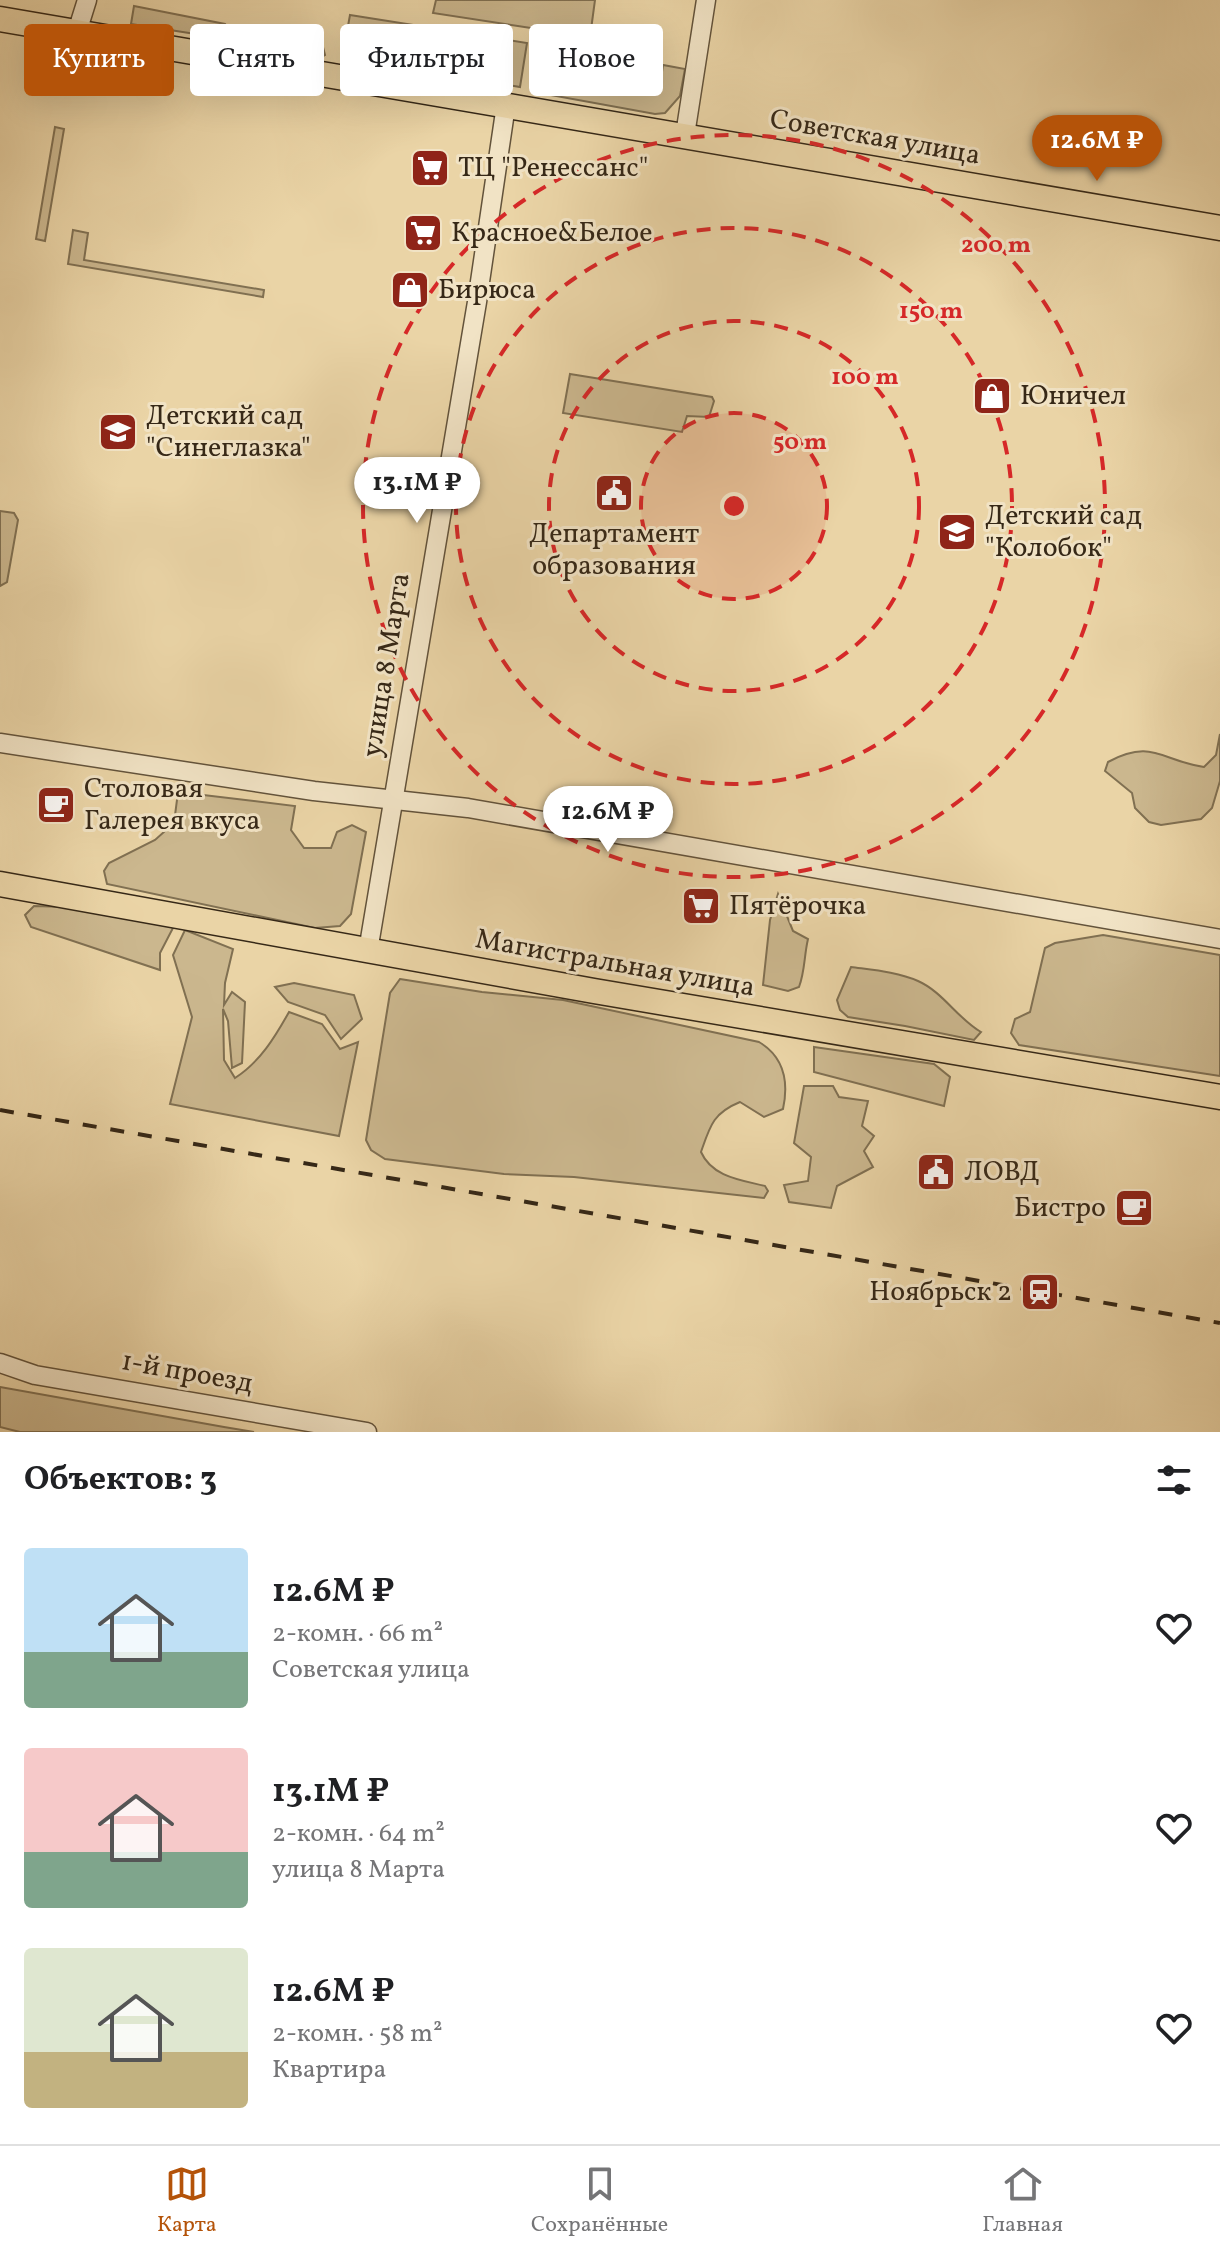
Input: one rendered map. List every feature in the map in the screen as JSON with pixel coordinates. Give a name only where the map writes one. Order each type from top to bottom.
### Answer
[{"type":"main road","name":"Советская улица","points":[[0,19],[30,24]]},
{"type":"main road","name":"Советская улица","points":[[174,49],[1220,228]]},
{"type":"main road","name":"Магистральная улица","points":[[0,884],[368,951],[1220,1097]]},
{"type":"street","points":[[80,24],[87,0]]},
{"type":"street","points":[[685,135],[706,0]]},
{"type":"street","name":"улица 8 Марта","points":[[368,951],[477,302],[506,105]]},
{"type":"street","points":[[0,743],[314,791],[468,808],[1220,939]]},
{"type":"street","name":"1-й проезд","points":[[0,1363],[35,1375],[367,1432]]},
{"type":"shaded area","points":[[436,0],[595,0],[592,24],[529,24],[529,28],[433,13]]},
{"type":"shaded area","points":[[134,6],[225,24],[190,24],[190,33],[174,31],[174,24],[131,24]]},
{"type":"shaded area","points":[[350,15],[407,24],[348,24]]},
{"type":"shaded area","points":[[513,41],[527,43],[520,87],[513,86]]},
{"type":"shaded area","points":[[663,65],[685,69],[680,96],[665,113],[655,114],[556,96],[663,96]]},
{"type":"shaded area","points":[[55,127],[64,129],[45,241],[36,239]]},
{"type":"shaded area","points":[[73,230],[88,233],[84,260],[264,290],[263,297],[68,264]]},
{"type":"shaded area","points":[[570,374],[712,397],[714,401],[709,417],[687,416],[682,432],[563,413]]},
{"type":"shaded area","points":[[0,511],[14,513],[18,520],[7,582],[0,586]]},
{"type":"shaded area","points":[[1220,734],[1220,781],[1212,808],[1201,819],[1161,825],[1149,822],[1135,808],[1132,793],[1105,771],[1108,762],[1123,755],[1147,751],[1204,767],[1216,755]]},
{"type":"shaded area","points":[[178,792],[295,806],[291,830],[304,848],[331,848],[337,832],[352,825],[366,832],[351,914],[340,926],[315,928],[107,884],[104,871],[109,863],[155,840],[174,823]]},
{"type":"shaded area","points":[[778,894],[793,931],[808,939],[799,987],[788,991],[763,985],[770,920]]},
{"type":"shaded area","points":[[34,906],[67,907],[174,926],[160,953],[160,970],[31,927],[25,915]]},
{"type":"shaded area","points":[[185,930],[233,949],[225,983],[224,1005],[232,992],[245,1002],[242,1063],[232,1068],[228,1021],[223,1009],[224,1060],[235,1078],[259,1057],[289,1012],[322,1024],[340,1049],[358,1042],[339,1136],[170,1104],[192,1017],[173,955]]},
{"type":"shaded area","points":[[1103,935],[1220,955],[1220,1076],[1019,1045],[1011,1033],[1015,1019],[1030,1012],[1045,948],[1055,943]]},
{"type":"shaded area","points":[[851,967],[894,973],[918,981],[981,1032],[974,1040],[848,1017],[840,1010],[837,1000]]},
{"type":"shaded area","points":[[400,979],[482,992],[563,1000],[759,1042],[774,1055],[783,1071],[783,1109],[764,1117],[740,1102],[731,1106],[714,1121],[701,1152],[720,1172],[765,1186],[768,1191],[764,1198],[574,1177],[504,1174],[385,1159],[371,1150],[366,1140],[390,993]]},
{"type":"shaded area","points":[[294,983],[354,995],[362,1019],[341,1039],[325,1015],[288,1002],[275,987]]},
{"type":"shaded area","points":[[814,1047],[934,1064],[950,1077],[944,1106],[814,1072]]},
{"type":"shaded area","points":[[804,1086],[833,1086],[839,1097],[868,1101],[862,1126],[874,1136],[864,1151],[873,1167],[837,1186],[831,1208],[789,1202],[784,1185],[808,1181],[811,1157],[794,1143]]},
{"type":"shaded area","points":[[0,1387],[254,1432],[20,1432],[0,1427]]},
{"type":"railway","points":[[0,1110],[1220,1323]]},
{"type":"place","name":"ТЦ \"Ренессанс\"","points":[[430,168]]},
{"type":"place","name":"Красное&Белое","points":[[423,233]]},
{"type":"place","name":"Бирюса","points":[[410,290]]},
{"type":"place","name":"Юничел","points":[[992,396]]},
{"type":"place","name":"Детский сад \"Синеглазка\"","points":[[118,432]]},
{"type":"place","name":"Департамент образования","points":[[614,493]]},
{"type":"place","name":"Детский сад \"Колобок\"","points":[[957,532]]},
{"type":"place","name":"Столовая Галерея вкуса","points":[[56,805]]},
{"type":"place","name":"Пятёрочка","points":[[701,906]]},
{"type":"place","name":"ЛОВД","points":[[936,1172]]},
{"type":"place","name":"Бистро","points":[[1134,1208]]},
{"type":"place","name":"Ноябрьск 2","points":[[1040,1292]]}]
